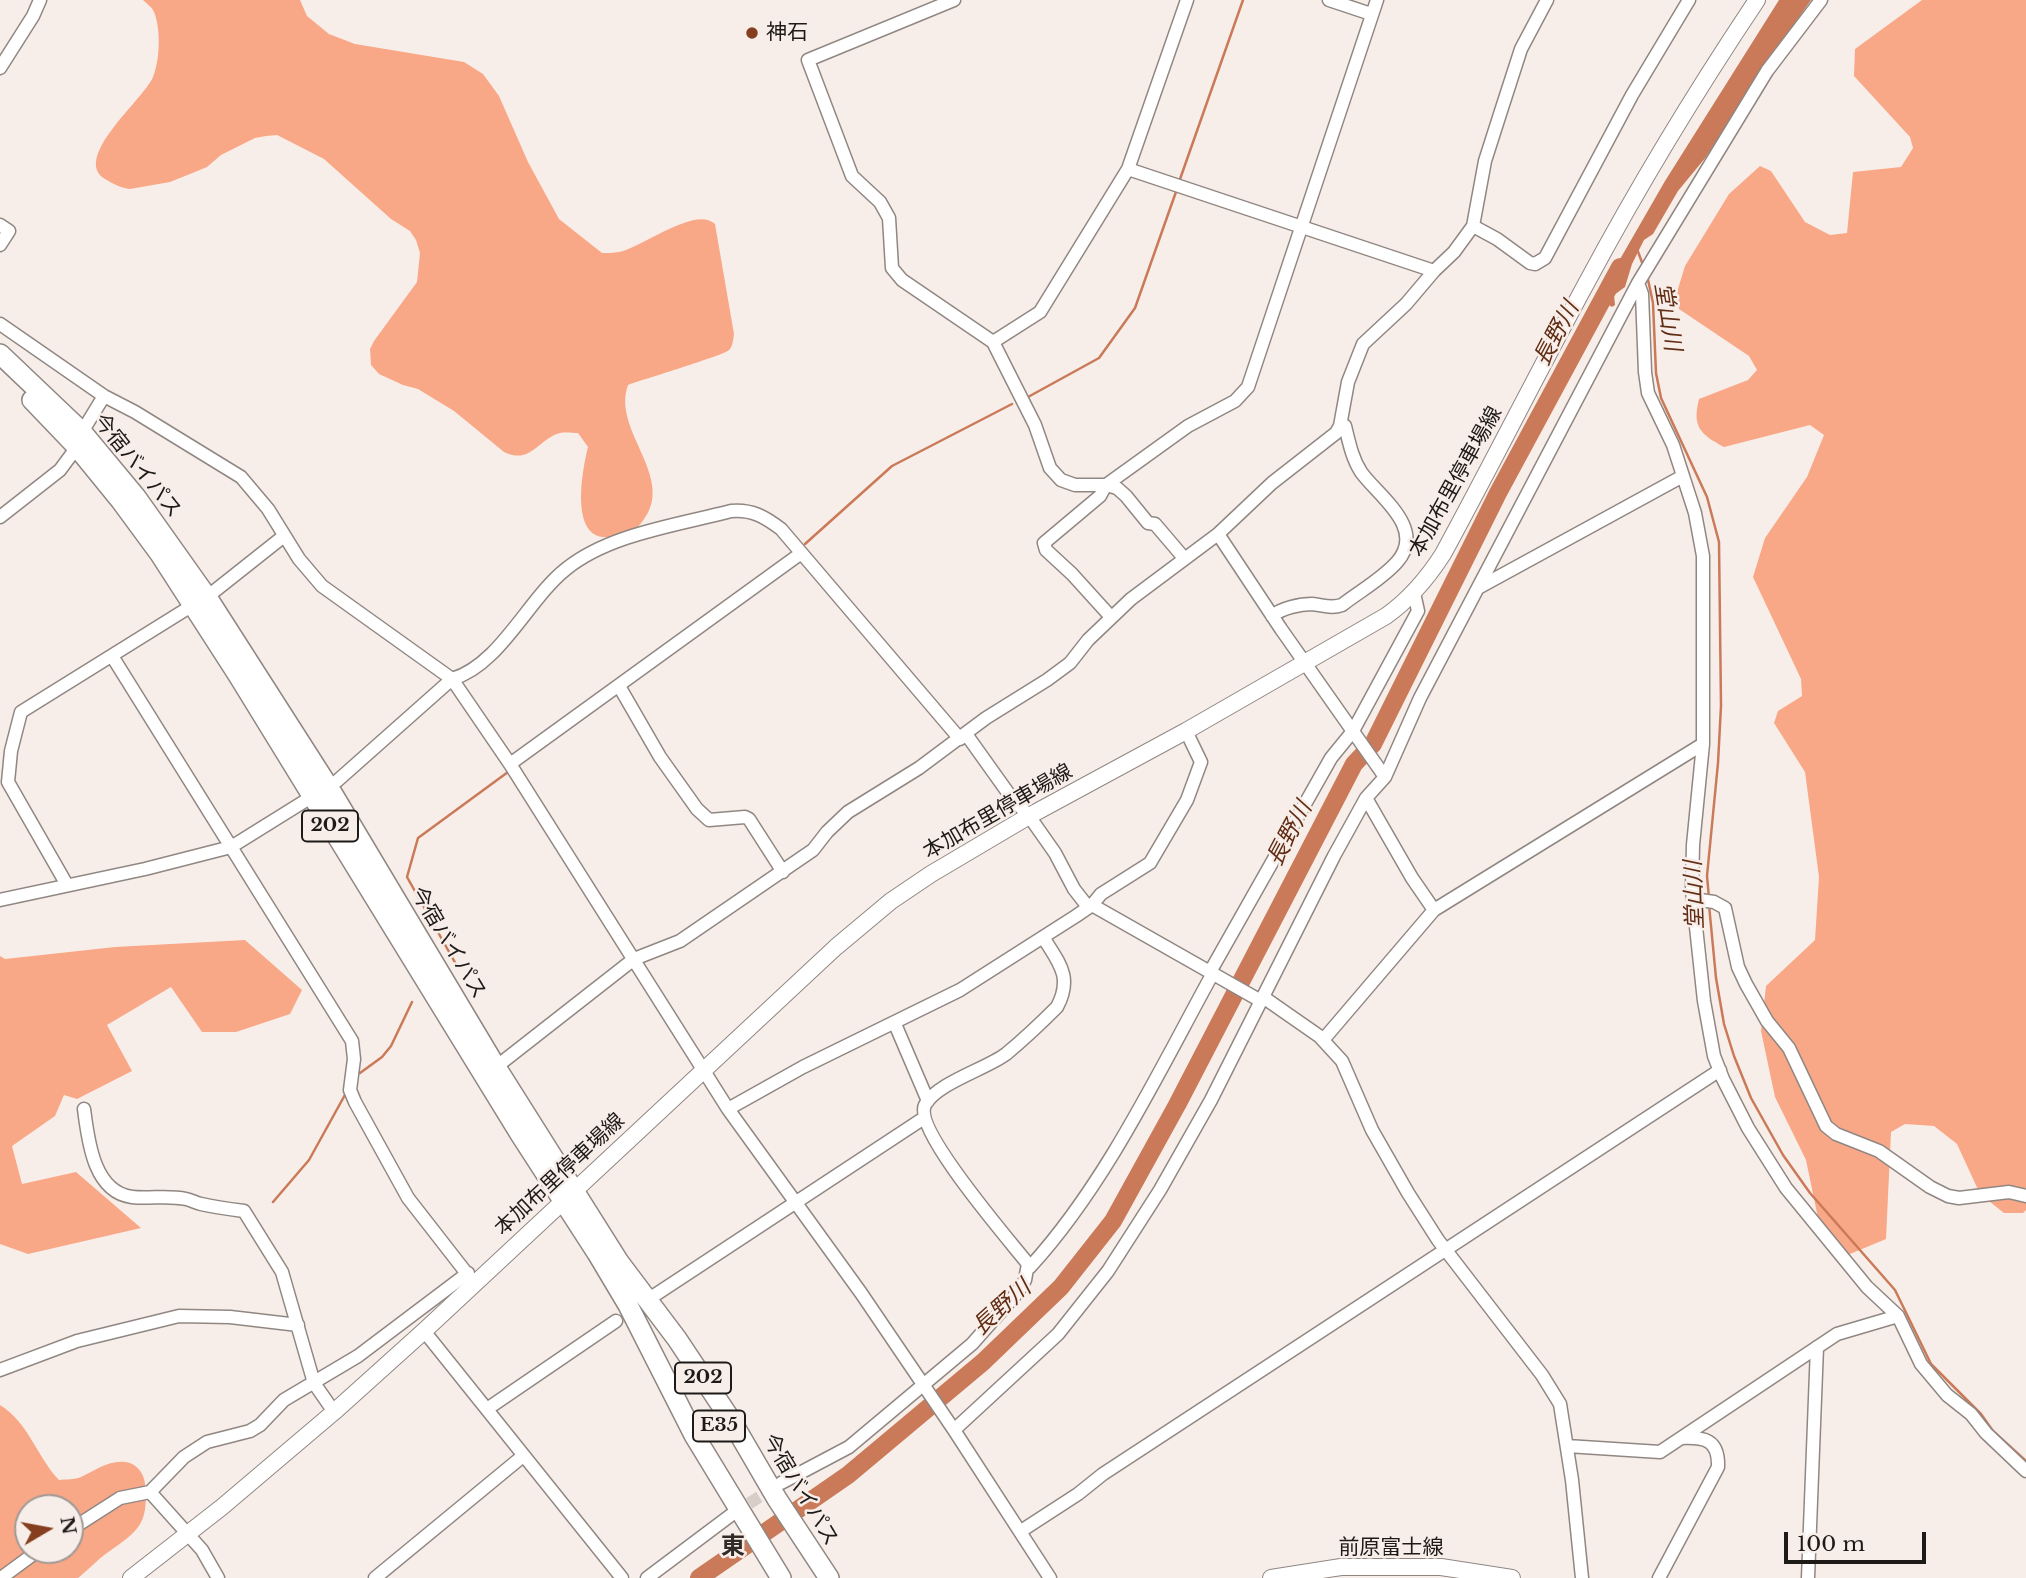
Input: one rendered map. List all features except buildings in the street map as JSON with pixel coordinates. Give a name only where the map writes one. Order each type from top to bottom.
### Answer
[{"type":"highway","name":"今宿バイパス","points":[[0,354],[136,497],[496,1067],[628,1305],[694,1435],[760,1505],[786,1556]]},
{"type":"highway","name":"今宿バイパス","points":[[0,371],[80,440]]},
{"type":"highway","name":"今宿バイパス","points":[[320,792],[568,1195],[677,1339],[723,1409],[760,1505],[786,1556],[829,1578]]},
{"type":"highway","points":[[619,1262],[662,1350]]},
{"type":"highway","points":[[628,1305],[662,1350]]},
{"type":"highway","name":"E35","points":[[662,1350],[760,1505]]},
{"type":"highway","points":[[786,1556],[796,1578]]},
{"type":"highway","points":[[786,1556],[813,1578]]},
{"type":"main road","name":"本加布里停車場線","points":[[131,1578],[334,1412],[424,1331],[471,1278],[568,1195],[836,947],[891,901],[1029,816],[1307,663],[1386,616],[1414,593],[1430,575],[1448,543],[1639,190],[1699,90],[1758,0]]},
{"type":"main road","name":"前原富士線","points":[[1271,1578],[1341,1567],[1441,1567],[1511,1578]]},
{"type":"street","points":[[0,68],[40,0]]},
{"type":"street","points":[[954,0],[808,60],[852,176],[880,202],[888,218],[892,268],[895,273],[901,280],[993,342],[1035,425],[1050,468],[1061,480],[1075,485],[1106,485],[1117,488],[1149,523],[1155,524],[1184,558]]},
{"type":"street","points":[[993,342],[1040,312],[1128,169],[1188,0]]},
{"type":"street","points":[[1329,0],[1371,14]]},
{"type":"street","points":[[1111,617],[1046,550],[1044,543],[1100,496],[1106,485],[1188,426],[1242,395],[1248,387],[1377,0]]},
{"type":"street","points":[[496,1067],[634,959],[680,941],[783,872],[813,850],[848,812],[919,768],[986,718],[1070,663],[1131,599],[1218,534],[1272,483],[1336,433],[1348,382],[1363,344],[1406,304],[1474,226],[1485,161],[1500,111],[1521,49],[1547,0]]},
{"type":"street","points":[[1474,226],[1530,262],[1535,264],[1545,258],[1632,96],[1689,0]]},
{"type":"street","points":[[954,1430],[1058,1334],[1108,1271],[1185,1148],[1328,868],[1382,773],[1495,551],[1638,283],[1767,71],[1821,0]]},
{"type":"street","points":[[1128,169],[1434,271]]},
{"type":"street","points":[[0,225],[9,231],[0,245]]},
{"type":"street","points":[[1638,283],[1642,293],[1648,393],[1673,445],[1695,513],[1703,556],[1703,744],[1693,845],[1693,899],[1711,1043],[1720,1070],[1748,1128],[1786,1188],[1867,1287],[1898,1316],[1921,1364],[1947,1395],[1971,1413],[1986,1433],[2026,1471]]},
{"type":"street","points":[[0,324],[104,396],[241,477],[268,509],[299,559],[323,586],[452,679],[510,764],[728,1109],[925,1386],[1050,1578]]},
{"type":"street","points":[[0,517],[60,470],[104,396]]},
{"type":"street","points":[[1272,616],[1276,612],[1299,606],[1312,604],[1335,608],[1342,605],[1390,569],[1402,555],[1405,546],[1404,526],[1392,506],[1360,469],[1345,426],[1339,426]]},
{"type":"street","points":[[1478,588],[1683,476]]},
{"type":"street","points":[[0,900],[145,869],[231,847],[320,792],[452,679],[482,662],[537,598],[566,569],[586,555],[646,532],[745,509],[763,516],[781,529],[800,554],[963,737],[1029,816],[1055,853],[1074,889],[1090,906],[1261,999],[1323,1040],[1342,1061],[1372,1130],[1390,1163],[1445,1249],[1554,1393],[1563,1412],[1582,1578]]},
{"type":"street","points":[[1218,534],[1382,773]]},
{"type":"street","points":[[67,885],[8,782],[11,751],[21,712],[200,601],[284,536]]},
{"type":"street","points":[[510,764],[800,554]]},
{"type":"street","points":[[1043,937],[1065,979],[1062,998],[1057,1007],[1004,1055],[951,1083],[924,1107],[924,1118],[933,1139],[1030,1267],[1051,1244],[1123,1136],[1331,758],[1354,732],[1418,611],[1414,593]]},
{"type":"street","points":[[84,1521],[120,1498],[150,1492],[184,1457],[207,1442],[250,1431],[284,1401],[358,1356],[471,1278],[430,1228],[402,1186],[351,1090],[354,1059],[352,1041],[113,656]]},
{"type":"street","points":[[619,686],[660,757],[697,809],[709,820],[749,819],[783,872]]},
{"type":"street","points":[[728,1109],[803,1067],[960,990],[1090,906],[1101,894],[1150,863],[1187,800],[1200,762],[1186,731]]},
{"type":"street","points":[[1323,1040],[1434,910],[1703,744]]},
{"type":"street","points":[[1366,798],[1412,878],[1434,910]]},
{"type":"street","points":[[1693,899],[1714,902],[1725,908],[1738,967],[1767,1021],[1789,1048],[1826,1126],[1879,1151],[1930,1187],[1948,1196],[1959,1198],[2009,1192],[2026,1196]]},
{"type":"street","points":[[895,1024],[928,1101]]},
{"type":"street","points":[[1021,1531],[1078,1494],[1103,1474],[1720,1070]]},
{"type":"street","points":[[84,1109],[90,1148],[100,1174],[113,1190],[132,1197],[187,1199],[244,1211],[282,1272],[314,1383],[334,1412]]},
{"type":"street","points":[[656,1295],[924,1118]]},
{"type":"street","points":[[647,1578],[849,1447],[925,1386],[972,1344],[1018,1292],[1028,1264]]},
{"type":"street","points":[[0,1370],[77,1341],[179,1316],[230,1317],[298,1325]]},
{"type":"street","points":[[1567,1446],[1660,1452],[1837,1334],[1898,1316]]},
{"type":"street","points":[[487,1409],[616,1321]]},
{"type":"street","points":[[424,1331],[622,1578]]},
{"type":"street","points":[[1808,1578],[1817,1347]]},
{"type":"street","points":[[1659,1578],[1718,1467],[1717,1452],[1708,1441],[1701,1437],[1681,1438]]},
{"type":"street","points":[[375,1578],[523,1456]]},
{"type":"street","points":[[150,1492],[202,1550],[218,1578]]},
{"type":"street","points":[[1,1578],[20,1564]]},
{"type":"shaded area","points":[[143,0],[300,0],[307,16],[329,34],[355,44],[464,62],[483,74],[499,96],[528,162],[559,219],[602,253],[629,249],[682,223],[706,220],[715,224],[734,334],[733,343],[724,353],[628,385],[625,402],[628,420],[649,471],[653,489],[651,505],[639,526],[627,533],[609,537],[596,535],[588,528],[583,517],[581,487],[588,447],[578,433],[560,433],[528,453],[513,455],[504,452],[454,411],[418,389],[379,374],[371,365],[370,349],[374,341],[417,282],[420,253],[410,231],[391,219],[324,159],[277,135],[266,136],[255,138],[221,155],[207,167],[170,182],[130,189],[105,179],[97,169],[97,157],[103,143],[147,87],[157,62],[159,36],[156,19],[152,9]]},
{"type":"shaded area","points":[[1779,0],[1811,0],[1706,157],[1678,191],[1653,234],[1644,240],[1632,264],[1625,287],[1614,295],[1615,305],[1612,307],[1604,302],[1611,291],[1608,280],[1665,181]]},
{"type":"shaded area","points":[[1922,0],[2026,0],[2026,1210],[2023,1213],[2004,1213],[1980,1194],[1957,1144],[1934,1126],[1905,1124],[1891,1132],[1886,1239],[1850,1254],[1823,1242],[1806,1160],[1775,1097],[1761,1031],[1766,986],[1815,940],[1819,877],[1805,772],[1774,723],[1778,711],[1802,696],[1801,679],[1753,577],[1765,538],[1807,477],[1824,435],[1810,425],[1724,447],[1709,438],[1698,423],[1699,399],[1748,380],[1757,370],[1749,356],[1679,309],[1677,292],[1685,266],[1729,194],[1760,166],[1771,171],[1805,222],[1830,235],[1847,233],[1853,172],[1901,167],[1913,148],[1910,137],[1854,76],[1855,49]]},
{"type":"shaded area","points":[[245,940],[302,990],[290,1014],[236,1032],[202,1032],[171,987],[107,1025],[132,1071],[77,1099],[64,1095],[55,1116],[12,1146],[22,1184],[76,1172],[141,1228],[28,1254],[0,1244],[0,956],[5,959],[115,947]]},
{"type":"shaded area","points":[[0,1405],[10,1412],[26,1431],[59,1480],[78,1478],[113,1463],[130,1463],[141,1473],[146,1498],[139,1526],[127,1539],[78,1578],[0,1578]]},
{"type":"waterway","points":[[1179,182],[1243,0]]},
{"type":"waterway","points":[[1028,397],[1099,358],[1135,308],[1177,189]]},
{"type":"waterway","name":"堂山川","points":[[1637,249],[1643,265]]},
{"type":"waterway","name":"長野川","points":[[699,1578],[848,1475],[983,1362],[1061,1287],[1113,1221],[1177,1105],[1354,764],[1373,744],[1498,493],[1620,267]]},
{"type":"waterway","name":"堂山川","points":[[1647,275],[1653,303],[1656,373],[1661,398],[1707,497],[1719,542],[1721,706],[1707,876],[1709,898]]},
{"type":"waterway","points":[[805,544],[892,466],[1012,404]]},
{"type":"waterway","points":[[457,966],[407,877],[418,838],[508,772]]},
{"type":"waterway","name":"堂山川","points":[[1709,905],[1716,978],[1724,1024],[1751,1098],[1783,1155],[1810,1193],[1895,1290],[1931,1364],[1981,1414],[1993,1431],[2026,1461]]},
{"type":"waterway","points":[[360,1073],[382,1057],[391,1046],[412,1002]]},
{"type":"waterway","points":[[273,1202],[309,1160],[346,1093]]},
{"type":"tunnel","points":[[734,1513],[775,1487]]},
{"type":"place","name":"神石","points":[[752,33]]},
{"type":"district","name":"東","points":[[733,1547]]}]
